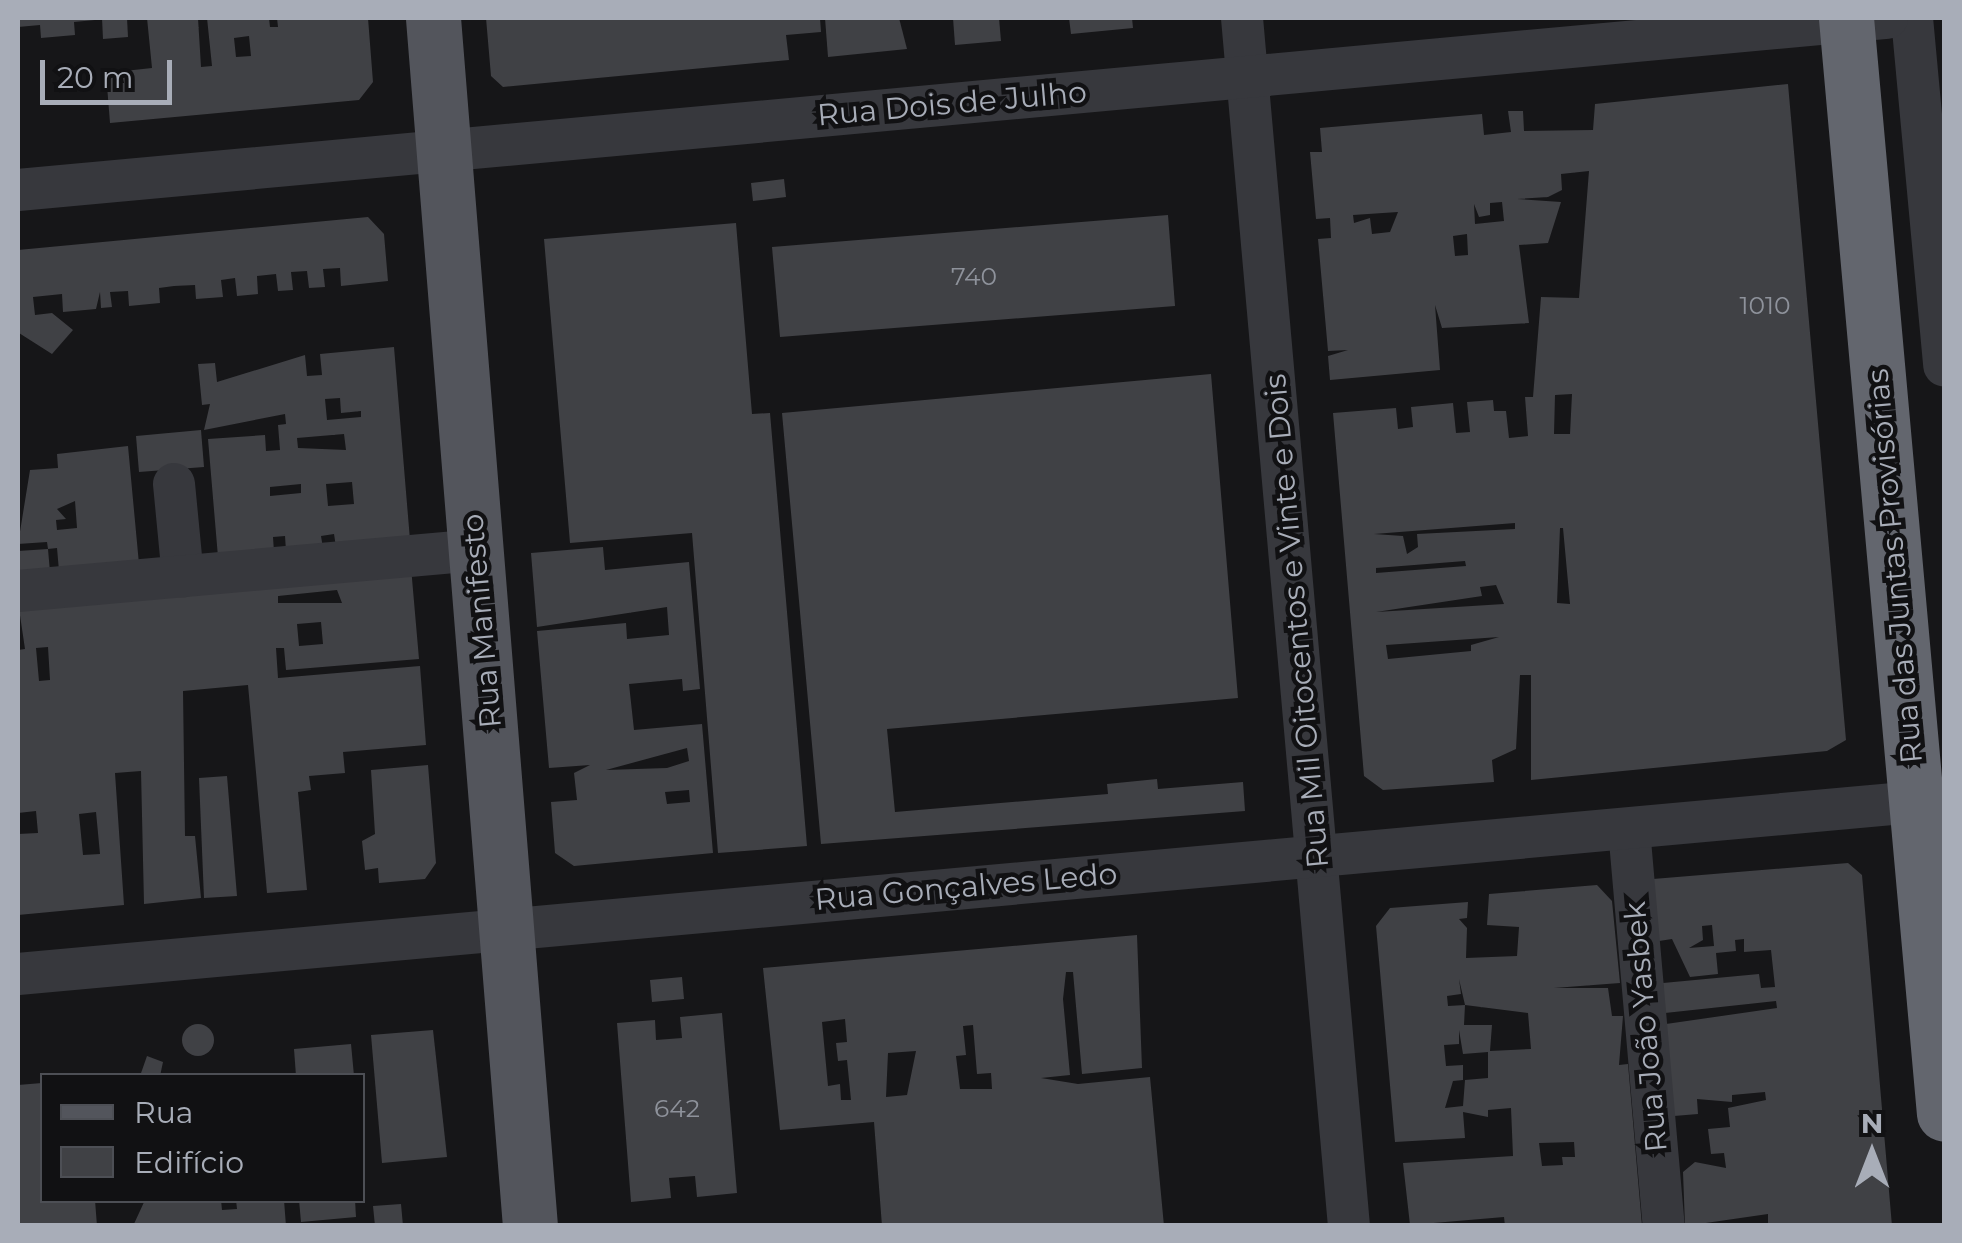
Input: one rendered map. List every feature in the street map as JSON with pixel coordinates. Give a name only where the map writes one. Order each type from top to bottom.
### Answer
[{"type":"highway","name":"Rua das Juntas Provisórias","points":[[1860,19],[1916,802],[1944,1114]]},
{"type":"main road","name":"Rua Manifesto","points":[[433,18],[530,1226]]},
{"type":"street","name":"Rua Mil Oitocentos e Vinte e Dois","points":[[1242,18],[1349,1226]]},
{"type":"street","points":[[1912,18],[1944,366]]},
{"type":"street","name":"Rua Dois de Julho","points":[[18,190],[1860,19]]},
{"type":"street","points":[[174,484],[183,577]]},
{"type":"street","points":[[18,592],[476,550]]},
{"type":"street","name":"Rua Gonçalves Ledo","points":[[18,974],[1916,802]]},
{"type":"street","name":"Rua João Yasbek","points":[[1629,829],[1664,1226]]},
{"type":"building","points":[[18,18],[95,20],[74,22],[75,35],[41,38],[40,25],[18,27]]},
{"type":"building","points":[[102,18],[127,18],[128,37],[103,39]]},
{"type":"building","points":[[147,18],[198,18],[201,67],[212,66],[207,18],[269,18],[270,27],[278,27],[277,18],[368,18],[373,82],[359,100],[110,123],[106,73],[152,68]],"holes":[[[249,36],[251,56],[236,57],[234,38]]]},
{"type":"building","points":[[486,18],[820,18],[821,32],[786,35],[789,60],[503,87],[491,76]]},
{"type":"building","points":[[825,18],[899,18],[907,49],[828,57]]},
{"type":"building","points":[[953,18],[999,18],[1001,41],[955,45]]},
{"type":"building","points":[[1069,18],[1132,18],[1133,28],[1071,34]]},
{"type":"building","points":[[1788,84],[1846,740],[1827,751],[1531,780],[1531,675],[1520,675],[1516,749],[1492,760],[1494,782],[1383,790],[1364,776],[1333,413],[1396,408],[1398,429],[1413,427],[1411,407],[1453,403],[1456,433],[1470,432],[1467,402],[1493,400],[1494,411],[1506,411],[1509,438],[1528,436],[1525,397],[1533,397],[1541,297],[1579,298],[1589,171],[1561,174],[1562,190],[1548,197],[1517,199],[1561,202],[1548,243],[1519,245],[1529,323],[1442,328],[1435,305],[1440,370],[1330,380],[1328,356],[1348,350],[1328,351],[1318,239],[1331,238],[1330,218],[1316,219],[1310,152],[1322,152],[1320,128],[1482,114],[1484,135],[1511,132],[1508,111],[1523,111],[1524,131],[1593,130],[1595,104]],"holes":[[[1502,202],[1504,221],[1475,224],[1474,204],[1479,217],[1490,215],[1490,203]],[[1398,212],[1390,232],[1372,234],[1370,218],[1354,223],[1353,215]],[[1467,234],[1468,255],[1455,256],[1453,236]],[[1572,394],[1570,434],[1554,434],[1555,395]],[[1515,523],[1515,529],[1417,534],[1418,547],[1407,554],[1403,536],[1374,534]],[[1560,528],[1563,528],[1570,604],[1557,603]],[[1465,561],[1466,566],[1376,573],[1376,568]],[[1496,585],[1504,604],[1376,612],[1482,596],[1480,587]],[[1499,637],[1471,645],[1471,651],[1388,659],[1386,645]]]},
{"type":"building","points":[[784,179],[786,197],[753,201],[751,183]]},
{"type":"building","points":[[1168,215],[1175,306],[780,337],[772,247]]},
{"type":"building","points":[[368,217],[384,234],[388,281],[341,286],[340,268],[323,269],[325,287],[309,288],[307,271],[291,272],[293,290],[278,291],[276,274],[257,276],[258,294],[237,296],[235,278],[221,280],[223,297],[196,299],[195,285],[174,286],[159,288],[160,303],[129,306],[128,291],[110,292],[112,307],[101,308],[100,292],[96,309],[63,312],[62,294],[33,297],[35,315],[52,313],[73,330],[52,354],[19,333],[18,250]]},
{"type":"building","points":[[736,223],[752,414],[770,413],[807,846],[718,853],[692,533],[570,543],[544,239]]},
{"type":"building","points":[[394,347],[410,540],[336,547],[334,534],[321,536],[323,548],[286,551],[285,536],[273,537],[274,552],[218,557],[208,439],[265,435],[266,451],[280,450],[278,425],[286,424],[285,414],[204,430],[210,404],[202,405],[198,364],[215,363],[217,382],[305,355],[307,376],[322,375],[320,354]],"holes":[[[340,398],[341,413],[361,411],[361,417],[327,420],[325,399]],[[344,434],[346,450],[298,448],[297,438]],[[352,482],[354,504],[328,506],[326,484]],[[301,484],[301,493],[270,496],[270,487]]]},
{"type":"building","points":[[1211,374],[1238,698],[887,729],[895,812],[1108,794],[1107,784],[1157,779],[1158,789],[1243,782],[1245,811],[821,844],[782,413]]},
{"type":"building","points":[[201,430],[204,467],[139,472],[136,436]]},
{"type":"building","points":[[128,446],[139,564],[59,571],[57,548],[48,549],[47,542],[18,544],[30,470],[58,468],[57,454]],"holes":[[[75,501],[77,528],[57,530],[56,520],[66,519],[57,509]]]},
{"type":"building","points":[[603,547],[605,570],[689,562],[700,689],[683,691],[682,679],[629,684],[634,730],[702,724],[713,853],[574,866],[555,853],[551,802],[577,800],[574,773],[590,765],[549,768],[537,631],[626,623],[627,639],[669,635],[667,607],[537,627],[531,553]],"holes":[[[687,748],[689,761],[667,768],[606,770]],[[689,790],[690,802],[667,804],[665,792]]]},
{"type":"building","points":[[48,549],[50,572],[18,575],[18,551]]},
{"type":"building","points":[[411,567],[419,659],[286,670],[284,648],[276,648],[278,678],[420,666],[426,745],[343,752],[345,773],[309,776],[311,790],[298,792],[307,890],[267,893],[248,685],[183,691],[185,836],[195,836],[201,898],[144,904],[141,771],[115,773],[124,905],[18,915],[18,834],[38,833],[36,811],[18,813],[18,650],[25,649],[18,602]],"holes":[[[337,590],[342,603],[278,603],[278,596]],[[321,622],[323,644],[299,646],[297,624]],[[48,647],[50,680],[39,681],[36,648]],[[96,812],[100,854],[83,855],[79,814]]]},
{"type":"building","points":[[428,765],[436,863],[425,879],[379,883],[378,868],[365,870],[362,841],[375,834],[371,770]]},
{"type":"building","points":[[227,776],[237,896],[204,898],[199,778]]},
{"type":"building","points":[[1848,863],[1862,875],[1892,1226],[1768,1226],[1768,1214],[1685,1226],[1683,1172],[1695,1162],[1726,1168],[1724,1153],[1711,1154],[1708,1129],[1730,1127],[1728,1108],[1766,1100],[1765,1092],[1732,1095],[1732,1102],[1697,1099],[1698,1114],[1674,1116],[1666,1024],[1777,1008],[1776,1001],[1665,1013],[1663,983],[1759,974],[1761,988],[1775,987],[1771,950],[1744,952],[1744,939],[1735,940],[1736,951],[1716,953],[1718,974],[1690,977],[1672,939],[1659,941],[1653,879]],"holes":[[[1712,925],[1714,946],[1689,948],[1703,940],[1702,926]]]},
{"type":"building","points":[[1597,885],[1612,901],[1620,983],[1554,988],[1608,988],[1612,1016],[1623,1016],[1619,1065],[1628,1064],[1642,1226],[1505,1226],[1504,1217],[1410,1225],[1403,1163],[1513,1156],[1511,1108],[1488,1110],[1488,1117],[1463,1112],[1465,1138],[1395,1142],[1376,926],[1390,908],[1468,902],[1467,918],[1459,919],[1467,928],[1466,958],[1517,956],[1519,927],[1487,925],[1489,894]],"holes":[[[1459,979],[1465,1005],[1448,1006],[1447,996],[1461,994]],[[1465,1005],[1528,1013],[1531,1049],[1490,1051],[1492,1025],[1464,1025]],[[1459,1030],[1463,1054],[1488,1052],[1488,1078],[1465,1080],[1463,1106],[1445,1108],[1453,1081],[1463,1080],[1463,1065],[1446,1066],[1444,1045],[1459,1044]],[[1574,1142],[1575,1157],[1562,1157],[1563,1165],[1542,1166],[1539,1143]]]},
{"type":"building","points":[[1137,935],[1142,1068],[1082,1074],[1073,972],[1066,972],[1063,999],[1070,1075],[1041,1078],[1078,1084],[1150,1077],[1164,1226],[882,1226],[874,1122],[780,1130],[763,968]],"holes":[[[845,1019],[847,1042],[836,1043],[838,1061],[847,1060],[851,1100],[841,1100],[840,1084],[828,1086],[822,1022]],[[973,1025],[977,1074],[991,1073],[992,1089],[960,1089],[956,1056],[966,1055],[963,1026]],[[916,1051],[907,1095],[886,1097],[888,1053]]]},
{"type":"building","points":[[682,977],[684,999],[652,1002],[650,980]]},
{"type":"building","points":[[722,1013],[737,1193],[697,1197],[695,1176],[669,1178],[671,1198],[631,1202],[617,1023],[655,1020],[656,1040],[682,1038],[680,1017]]},
{"type":"building","points":[[198,1024],[210,1028],[214,1040],[210,1052],[198,1056],[186,1052],[182,1040],[186,1028]]},
{"type":"building","points":[[433,1030],[447,1157],[382,1163],[371,1035]]},
{"type":"building","points":[[351,1044],[354,1073],[296,1073],[294,1049]]},
{"type":"building","points":[[147,1056],[163,1062],[161,1073],[141,1073]]},
{"type":"building","points":[[40,1083],[40,1203],[95,1203],[97,1226],[18,1226],[18,1085]]},
{"type":"building","points":[[144,1203],[221,1203],[222,1210],[237,1209],[236,1203],[284,1203],[286,1226],[133,1226]]},
{"type":"building","points":[[299,1203],[355,1203],[356,1217],[301,1222]]},
{"type":"building","points":[[401,1204],[403,1226],[375,1226],[373,1206]]}]
